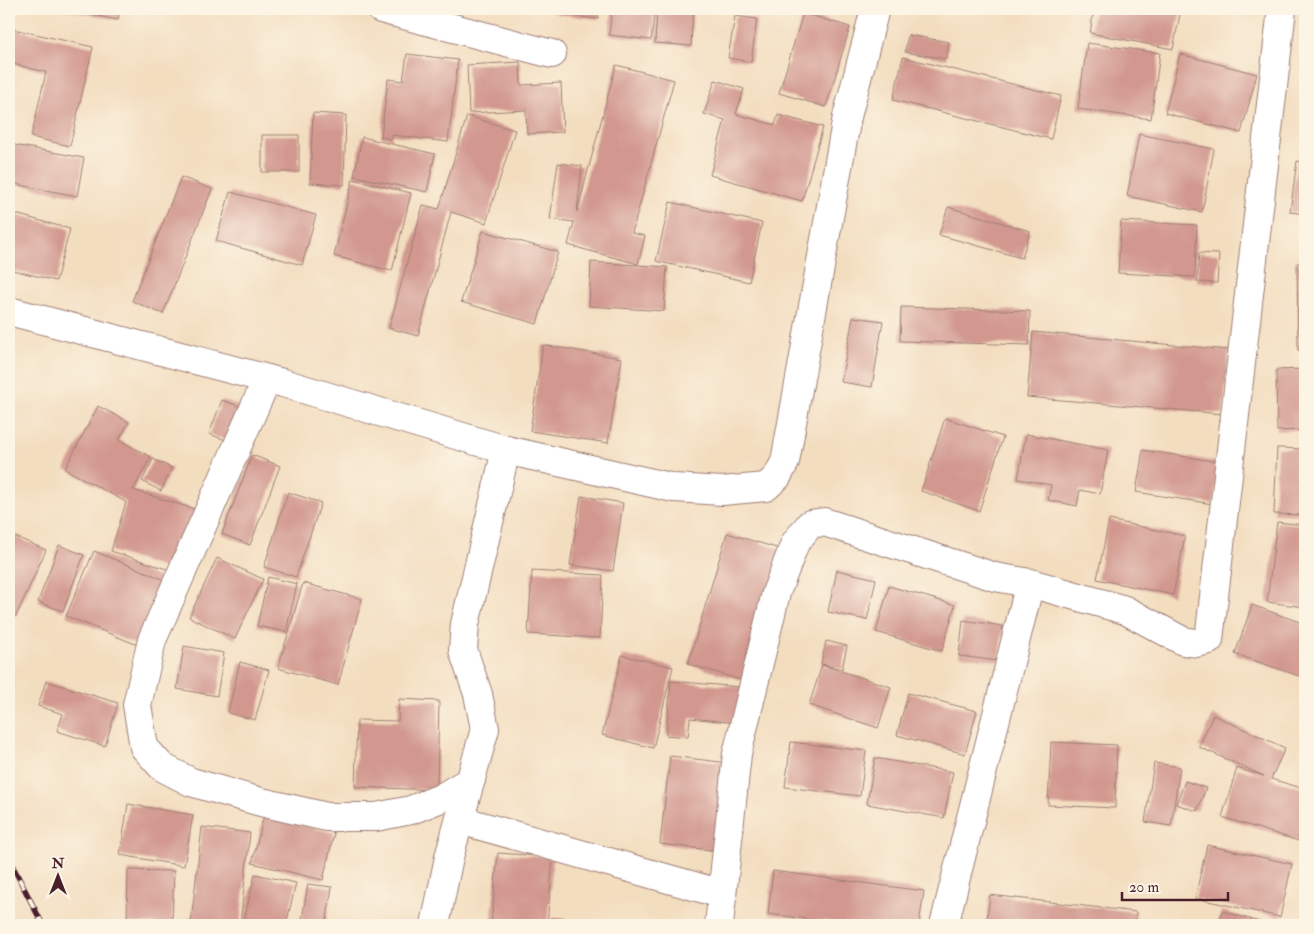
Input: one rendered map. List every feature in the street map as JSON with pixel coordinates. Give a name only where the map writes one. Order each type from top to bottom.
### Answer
[{"type":"street","points":[[381,9],[552,54]]},
{"type":"street","points":[[9,311],[267,379],[506,450],[674,488],[722,491],[766,487],[777,477],[785,462],[798,381],[847,117],[875,9]]},
{"type":"street","points":[[720,925],[736,754],[764,634],[776,593],[795,543],[810,524],[824,522],[994,577],[1030,583],[1125,610],[1183,640],[1197,644],[1209,640],[1282,9]]},
{"type":"street","points":[[267,379],[152,640],[137,705],[144,747],[162,766],[191,782],[261,802],[327,817],[376,817],[411,810],[454,810],[722,894]]},
{"type":"street","points":[[435,925],[449,857],[454,810],[471,780],[485,729],[478,694],[463,650],[465,624],[506,450]]},
{"type":"street","points":[[944,925],[1030,583]]},
{"type":"building","points":[[60,9],[120,9],[118,20]]},
{"type":"building","points":[[557,9],[600,9],[598,19],[556,14]]},
{"type":"building","points":[[612,9],[655,9],[651,40],[609,35]]},
{"type":"building","points":[[657,9],[693,9],[691,46],[655,43]]},
{"type":"building","points":[[1094,9],[1181,9],[1173,49],[1090,33]]},
{"type":"building","points":[[803,13],[850,27],[826,107],[779,93]]},
{"type":"building","points":[[735,16],[757,19],[751,62],[728,58]]},
{"type":"building","points":[[9,28],[93,47],[70,146],[31,137],[46,72],[9,63]]},
{"type":"building","points":[[908,35],[949,42],[946,59],[905,52]]},
{"type":"building","points":[[1087,43],[1160,53],[1151,119],[1078,109]]},
{"type":"building","points":[[407,54],[458,60],[448,142],[392,135],[392,139],[381,137],[388,79],[403,81]]},
{"type":"building","points":[[1180,54],[1257,74],[1241,133],[1165,113]]},
{"type":"building","points":[[903,57],[1061,96],[1051,139],[893,100]]},
{"type":"building","points":[[520,62],[521,85],[561,83],[563,132],[527,134],[526,110],[469,113],[467,65]]},
{"type":"building","points":[[616,65],[674,80],[632,233],[645,236],[638,264],[568,245],[574,222],[550,219],[558,163],[582,166],[577,212]]},
{"type":"building","points":[[715,80],[744,89],[736,114],[775,125],[778,115],[823,127],[802,201],[710,175],[725,120],[704,114]]},
{"type":"building","points":[[313,113],[346,115],[344,185],[310,183]]},
{"type":"building","points":[[467,116],[515,130],[486,223],[451,212],[418,336],[389,328],[423,205],[439,209]]},
{"type":"building","points":[[1139,134],[1214,149],[1202,212],[1127,196]]},
{"type":"building","points":[[262,135],[299,135],[299,172],[262,172]]},
{"type":"building","points":[[362,137],[435,154],[427,192],[354,176]]},
{"type":"building","points":[[9,144],[84,158],[77,196],[9,183]]},
{"type":"building","points":[[1297,161],[1305,162],[1305,214],[1290,212]]},
{"type":"building","points":[[181,177],[212,189],[163,314],[132,301]]},
{"type":"building","points":[[353,179],[411,193],[392,271],[334,256]]},
{"type":"building","points":[[230,192],[316,215],[302,265],[216,241]]},
{"type":"building","points":[[670,202],[762,223],[749,282],[656,261]]},
{"type":"building","points":[[948,207],[1030,231],[1022,258],[939,235]]},
{"type":"building","points":[[12,213],[70,229],[56,281],[9,269],[9,224]]},
{"type":"building","points":[[1121,221],[1197,225],[1195,277],[1118,273]]},
{"type":"building","points":[[483,231],[558,252],[537,324],[461,302]]},
{"type":"building","points":[[1199,253],[1219,254],[1217,283],[1197,282]]},
{"type":"building","points":[[591,262],[667,267],[664,311],[589,306]]},
{"type":"building","points":[[1297,263],[1305,263],[1305,350],[1298,350]]},
{"type":"building","points":[[901,307],[1030,311],[1029,345],[900,341]]},
{"type":"building","points":[[853,317],[883,321],[872,387],[841,382]]},
{"type":"building","points":[[1033,332],[1229,350],[1223,414],[1027,397]]},
{"type":"building","points":[[543,345],[622,358],[608,443],[530,431]]},
{"type":"building","points":[[1305,369],[1305,430],[1277,431],[1276,370]]},
{"type":"building","points":[[222,400],[258,413],[245,447],[209,434]]},
{"type":"building","points":[[98,406],[129,422],[119,440],[151,457],[133,490],[204,512],[185,575],[111,551],[126,502],[65,469]]},
{"type":"building","points":[[945,418],[1003,437],[979,511],[921,491]]},
{"type":"building","points":[[1026,434],[1108,450],[1100,494],[1080,490],[1077,506],[1048,500],[1051,485],[1018,479]]},
{"type":"building","points":[[1277,448],[1305,449],[1305,515],[1274,514]]},
{"type":"building","points":[[1143,450],[1219,462],[1213,504],[1136,492]]},
{"type":"building","points":[[252,455],[280,466],[250,545],[222,534]]},
{"type":"building","points":[[153,459],[172,468],[161,491],[142,481]]},
{"type":"building","points":[[288,492],[321,503],[296,577],[264,567]]},
{"type":"building","points":[[581,496],[623,503],[613,571],[570,565]]},
{"type":"building","points":[[1109,520],[1185,536],[1173,595],[1097,579]]},
{"type":"building","points":[[1277,522],[1305,525],[1305,607],[1267,602]]},
{"type":"building","points":[[727,533],[783,550],[744,681],[688,664]]},
{"type":"building","points":[[9,534],[46,550],[16,616],[9,613]]},
{"type":"building","points":[[59,545],[84,555],[63,611],[38,602]]},
{"type":"building","points":[[94,551],[182,587],[155,652],[66,616]]},
{"type":"building","points":[[217,558],[263,579],[235,639],[189,617]]},
{"type":"building","points":[[837,570],[876,579],[867,620],[828,612]]},
{"type":"building","points":[[532,571],[603,575],[600,638],[528,634]]},
{"type":"building","points":[[268,577],[297,584],[286,632],[257,626]]},
{"type":"building","points":[[303,583],[362,599],[338,685],[278,668]]},
{"type":"building","points":[[889,586],[955,605],[942,651],[876,632]]},
{"type":"building","points":[[1252,605],[1305,624],[1305,660],[1299,676],[1235,654]]},
{"type":"building","points":[[963,620],[1003,626],[999,661],[959,656]]},
{"type":"building","points":[[826,641],[847,646],[842,669],[821,664]]},
{"type":"building","points":[[184,646],[224,653],[217,696],[177,689]]},
{"type":"building","points":[[622,655],[673,667],[653,748],[602,735]]},
{"type":"building","points":[[240,662],[269,670],[255,720],[228,713]]},
{"type":"building","points":[[822,665],[891,687],[878,728],[809,705]]},
{"type":"building","points":[[46,681],[118,703],[105,746],[57,731],[63,714],[38,706]]},
{"type":"building","points":[[671,681],[751,688],[747,724],[690,718],[688,737],[666,735]]},
{"type":"building","points":[[908,693],[977,711],[965,754],[897,735]]},
{"type":"building","points":[[399,699],[439,701],[437,790],[355,787],[357,720],[398,721]]},
{"type":"building","points":[[1213,715],[1285,748],[1271,779],[1305,789],[1305,843],[1222,817],[1237,768],[1264,776],[1199,747]]},
{"type":"building","points":[[791,742],[866,751],[860,796],[785,787]]},
{"type":"building","points":[[1051,742],[1117,745],[1115,808],[1048,805]]},
{"type":"building","points":[[670,756],[737,764],[727,852],[660,844]]},
{"type":"building","points":[[875,758],[953,772],[944,818],[867,804]]},
{"type":"building","points":[[1154,763],[1180,767],[1171,826],[1145,822]]},
{"type":"building","points":[[1185,781],[1206,788],[1197,811],[1176,804]]},
{"type":"building","points":[[128,804],[193,815],[184,866],[120,855]]},
{"type":"building","points":[[264,815],[334,833],[323,880],[252,863]]},
{"type":"building","points":[[202,827],[250,833],[240,925],[186,925],[188,921],[191,923]]},
{"type":"building","points":[[1207,845],[1292,864],[1280,917],[1195,898]]},
{"type":"building","points":[[498,853],[553,857],[547,925],[491,925]]},
{"type":"building","points":[[128,870],[174,871],[172,924],[127,923]]},
{"type":"building","points":[[773,871],[924,891],[919,925],[854,925],[768,914]]},
{"type":"building","points":[[255,874],[296,883],[286,925],[243,925]]},
{"type":"building","points":[[308,884],[332,887],[326,925],[301,925]]},
{"type":"building","points":[[990,895],[1136,912],[1135,925],[986,925]]},
{"type":"building","points":[[1222,911],[1270,925],[1218,925]]},
{"type":"building","points":[[551,918],[568,919],[567,925],[550,925]]},
{"type":"railway","points":[[9,859],[43,925]]}]
